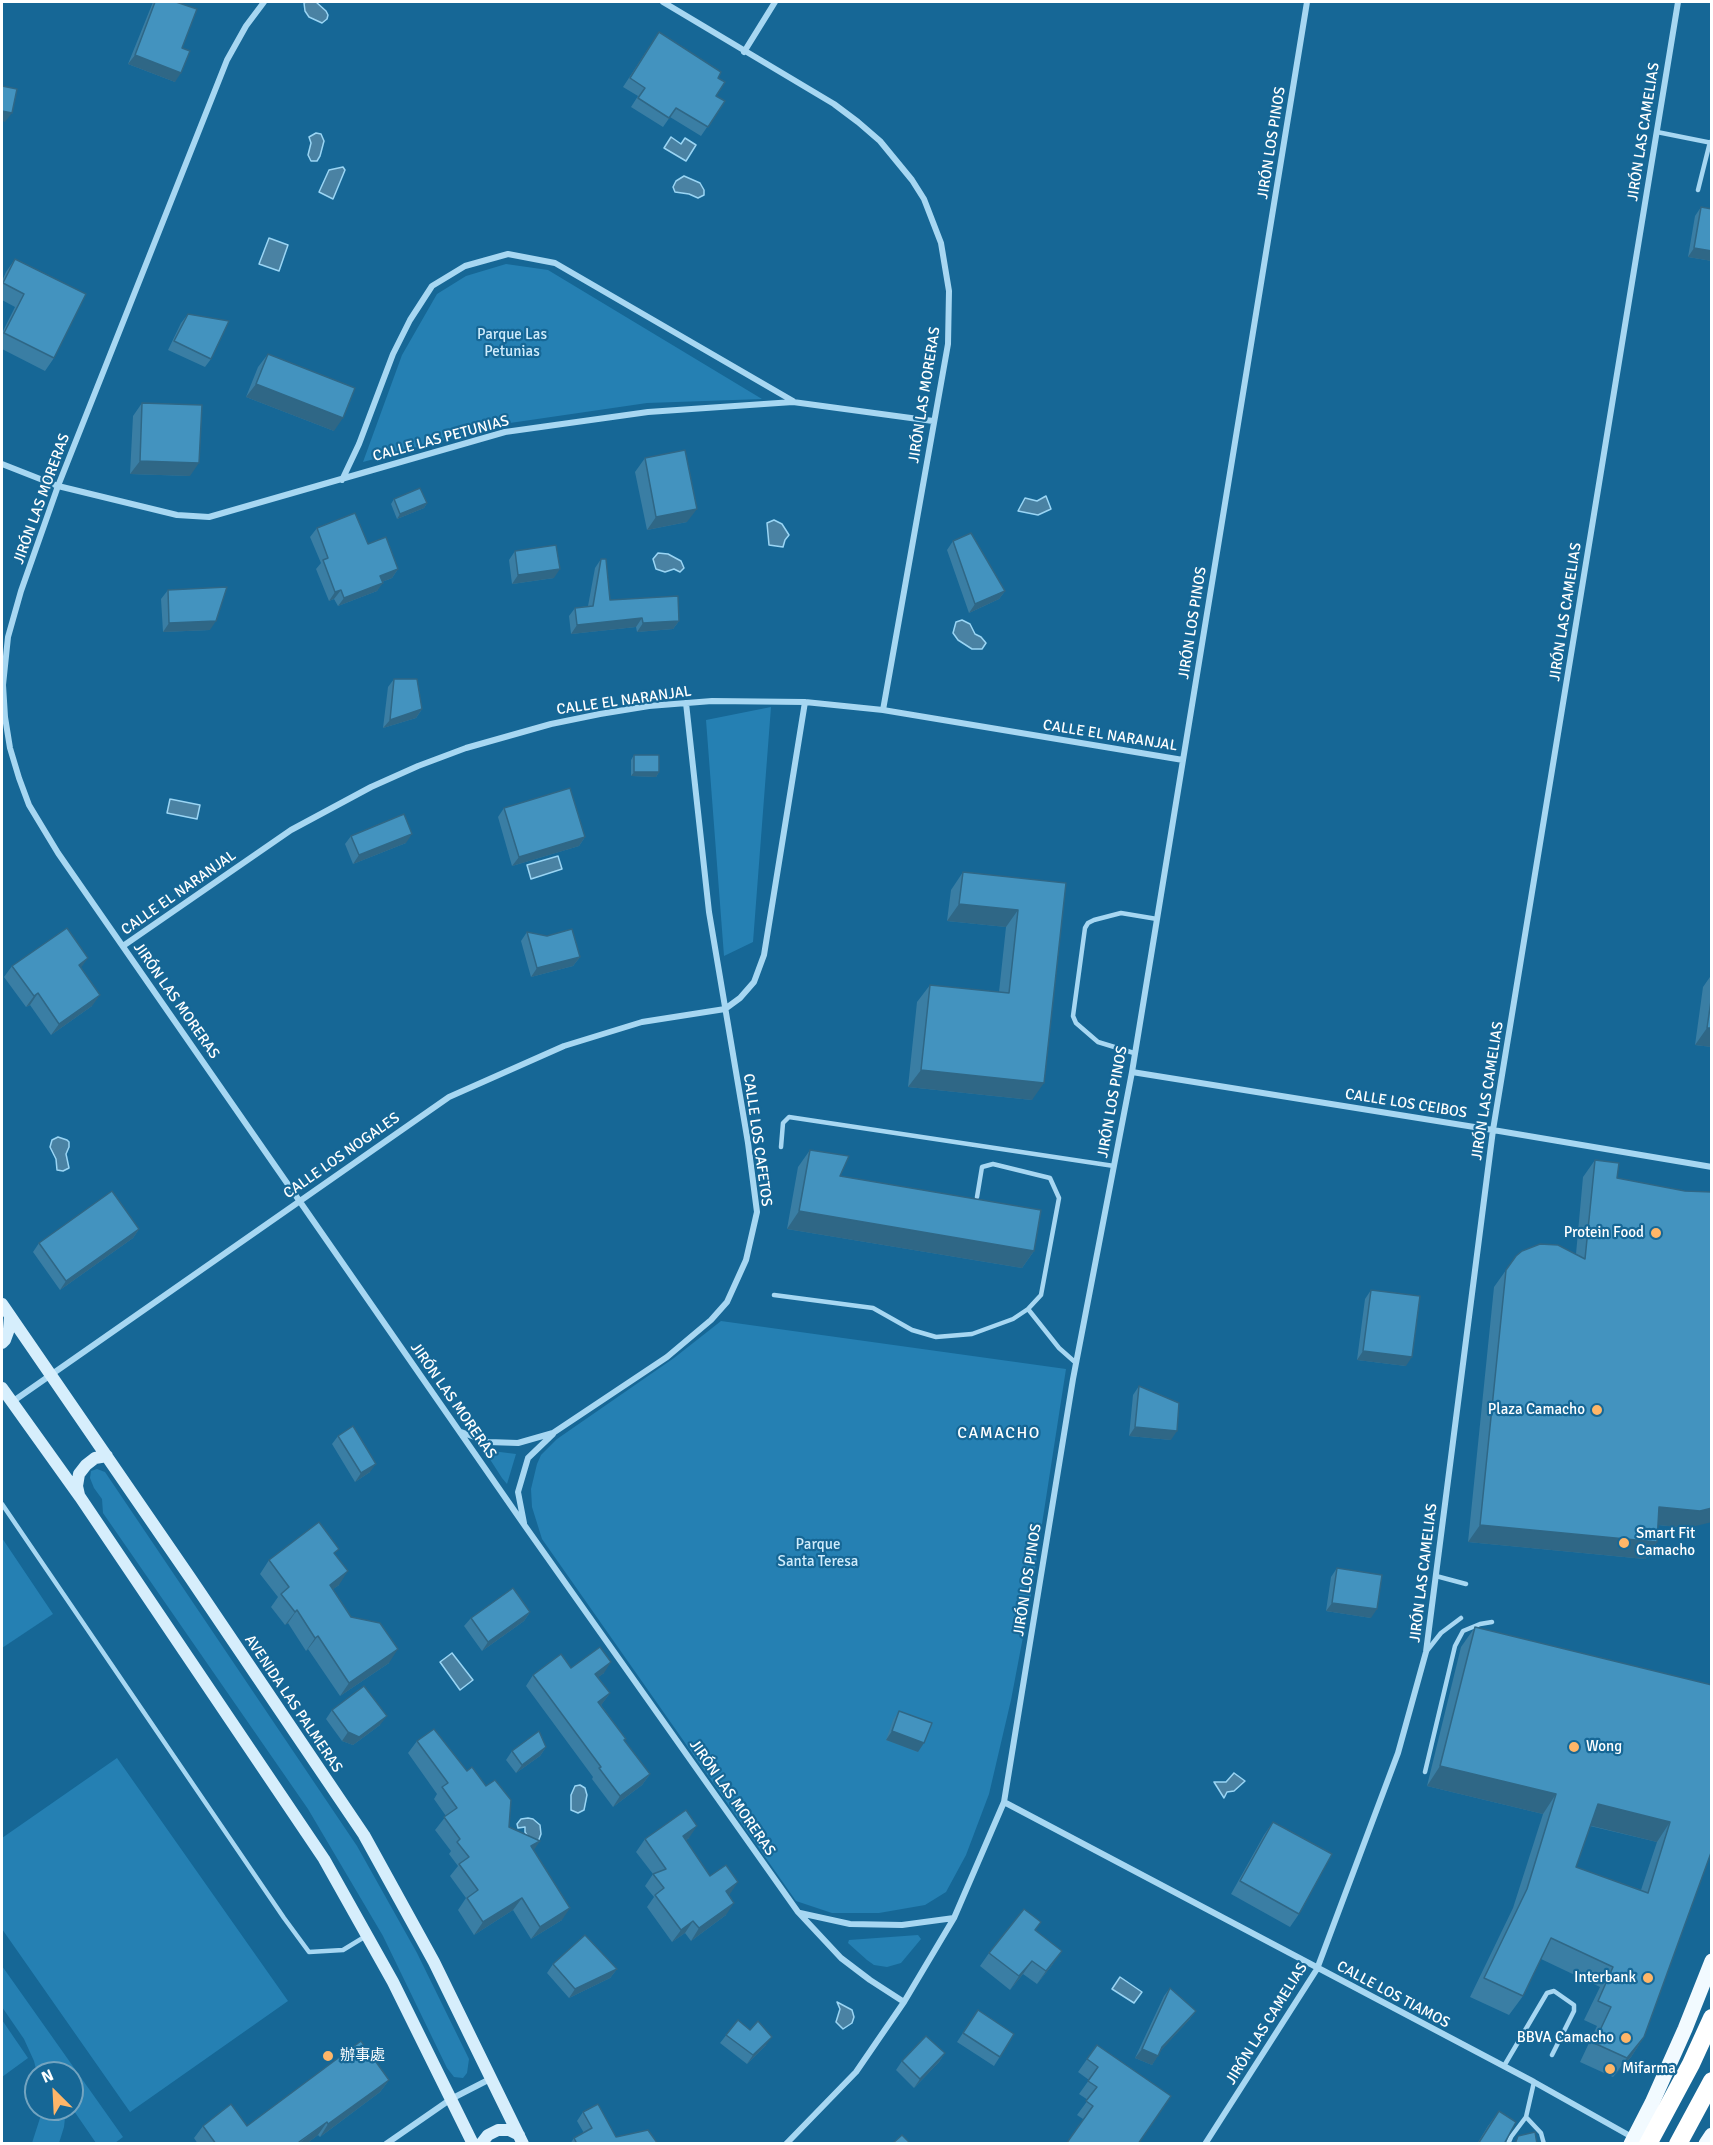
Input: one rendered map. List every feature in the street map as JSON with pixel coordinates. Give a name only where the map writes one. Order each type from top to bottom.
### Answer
[{"type":"highway","points":[[1639,2142],[1691,2064],[1712,2018]]},
{"type":"highway","points":[[1678,2144],[1712,2081]]},
{"type":"main road","name":"AVENIDA LAS PALMERAS","points":[[2,1304],[364,1835],[434,1962],[521,2139]]},
{"type":"main road","points":[[2,1343],[9,1329],[10,1317]]},
{"type":"main road","points":[[2,1388],[80,1497],[324,1859],[368,1935],[473,2144]]},
{"type":"main road","points":[[80,1497],[77,1486],[79,1474],[95,1458],[107,1456]]},
{"type":"main road","points":[[1639,2142],[1652,2103],[1712,1961]]},
{"type":"main road","points":[[481,2144],[488,2135],[498,2130],[509,2130],[521,2139]]},
{"type":"main road","points":[[1706,2144],[1712,2135]]},
{"type":"street","name":"JIRÓN LAS MORERAS","points":[[264,2],[246,26],[227,60],[58,486],[21,591],[8,638],[3,685],[5,717],[16,768],[29,804],[58,853],[525,1526],[798,1912],[841,1958],[904,2002]]},
{"type":"street","name":"JIRÓN LAS MORERAS","points":[[663,2],[834,104],[858,122],[897,160],[924,199],[940,243],[949,291],[948,344],[883,710]]},
{"type":"street","points":[[744,52],[775,2]]},
{"type":"street","name":"JIRÓN LOS PINOS","points":[[786,2144],[856,2072],[904,2002],[954,1918],[1004,1802],[1076,1364],[1132,1072],[1307,2]]},
{"type":"street","name":"JIRÓN LAS CAMELIAS","points":[[1205,2144],[1317,1969],[1398,1753],[1426,1652],[1493,1130],[1678,2]]},
{"type":"street","points":[[342,480],[359,444],[393,354],[410,320],[432,286],[465,266],[508,254],[555,263],[793,402]]},
{"type":"street","name":"CALLE LAS PETUNIAS","points":[[2,464],[58,486],[177,515],[208,517],[505,432],[648,412],[793,402],[933,421]]},
{"type":"street","name":"CALLE EL NARANJAL","points":[[123,946],[291,830],[361,792],[418,766],[466,748],[551,724],[620,711],[686,703],[739,700],[805,702],[883,710],[1183,760]]},
{"type":"street","points":[[725,1010],[754,982],[764,955],[805,702]]},
{"type":"street","name":"CALLE LOS CAFETOS","points":[[525,1526],[518,1492],[528,1458],[553,1433],[667,1357],[711,1320],[727,1302],[746,1260],[757,1212],[748,1143],[708,912],[686,703]]},
{"type":"street","name":"CALLE LOS NOGALES","points":[[12,1403],[299,1200],[450,1097],[564,1046],[642,1022],[725,1010]]},
{"type":"street","name":"CALLE LOS CEIBOS","points":[[1132,1072],[1712,1167]]},
{"type":"street","name":"CALLE LOS CAFETOS","points":[[460,1432],[488,1442],[518,1443],[553,1433]]},
{"type":"street","name":"CALLE LOS TIAMOS","points":[[1004,1802],[1534,2082],[1639,2142]]},
{"type":"street","points":[[798,1912],[849,1924],[902,1925],[954,1918]]},
{"type":"street","points":[[387,2144],[451,2098],[492,2078]]},
{"type":"lane","points":[[1657,132],[1711,143],[1698,190]]},
{"type":"lane","points":[[1134,1053],[1098,1042],[1076,1023],[1073,1016],[1085,928],[1094,920],[1121,913],[1157,919]]},
{"type":"lane","points":[[781,1147],[783,1123],[789,1117],[1114,1166]]},
{"type":"lane","points":[[774,1295],[873,1308],[912,1330],[936,1337],[972,1334],[1013,1319],[1028,1309],[1041,1295],[1059,1198],[1050,1178],[993,1164],[982,1167],[977,1197]]},
{"type":"lane","points":[[1028,1309],[1059,1348],[1076,1364]]},
{"type":"lane","points":[[2,1504],[309,1952],[343,1950],[368,1935]]},
{"type":"lane","points":[[1436,1576],[1466,1584]]},
{"type":"lane","points":[[1426,1652],[1441,1634],[1461,1618]]},
{"type":"lane","points":[[1425,1772],[1455,1646],[1463,1632],[1480,1624],[1492,1622]]},
{"type":"lane","points":[[1504,2066],[1547,1993],[1554,1991],[1574,2005],[1574,2011],[1552,2055]]},
{"type":"lane","points":[[1508,2144],[1526,2117],[1534,2082]]},
{"type":"lane","points":[[1526,2117],[1541,2133],[1544,2144]]},
{"type":"green space","name":"Parque Las Petunias","points":[[506,264],[548,270],[762,399],[647,403],[503,424],[363,462],[402,355],[437,294],[466,276]]},
{"type":"green space","points":[[771,707],[753,942],[724,956],[706,720]]},
{"type":"green space","name":"Parque Santa Teresa","points":[[721,1321],[1066,1369],[1031,1595],[1011,1700],[989,1794],[966,1855],[946,1892],[925,1905],[879,1913],[832,1913],[796,1901],[542,1539],[532,1507],[531,1489],[541,1455],[557,1439],[674,1358]]},
{"type":"green space","points":[[484,1450],[516,1454],[507,1484],[502,1478]]},
{"type":"green space","points":[[97,1469],[105,1472],[357,1846],[417,1953],[469,2059],[467,2073],[463,2078],[454,2077],[447,2068],[383,1936],[308,1809],[103,1513],[102,1499],[90,1478],[91,1471]]},
{"type":"green space","points":[[2,1538],[53,1614],[2,1648]]},
{"type":"green space","points":[[117,1758],[288,2001],[130,2112],[2,1929],[2,1838]]},
{"type":"green space","points":[[918,1935],[921,1939],[901,1963],[887,1967],[874,1965],[848,1943],[849,1940]]},
{"type":"green space","points":[[2,1966],[69,2061],[34,2061],[24,2039],[2,2007]]},
{"type":"green space","points":[[2,2020],[28,2058],[2,2077]]},
{"type":"green space","points":[[84,2082],[123,2137],[115,2143],[96,2143],[81,2121],[84,2121]]},
{"type":"green space","points":[[39,2121],[65,2121],[59,2143],[32,2143]]},
{"type":"shaded area","points":[[316,2],[326,11],[327,19],[322,23],[309,17],[305,11],[304,3]]},
{"type":"shaded area","points":[[316,133],[321,134],[324,141],[317,161],[311,161],[308,155],[311,143],[309,137]]},
{"type":"shaded area","points":[[671,137],[681,144],[685,138],[696,145],[686,161],[664,148]]},
{"type":"shaded area","points":[[343,167],[345,170],[333,199],[319,192],[329,170]]},
{"type":"shaded area","points":[[684,176],[700,183],[704,195],[698,198],[675,192],[673,187],[676,181]]},
{"type":"shaded area","points":[[269,238],[288,245],[279,271],[259,264]]},
{"type":"shaded area","points":[[1046,496],[1051,509],[1038,515],[1018,511],[1025,498],[1037,501]]},
{"type":"shaded area","points":[[774,520],[782,524],[789,535],[783,547],[769,545],[767,523]]},
{"type":"shaded area","points":[[658,553],[668,554],[681,561],[684,568],[680,572],[674,569],[665,572],[656,569],[653,559]]},
{"type":"shaded area","points":[[962,620],[970,624],[975,634],[986,643],[982,649],[972,649],[958,640],[953,633],[956,622]]},
{"type":"shaded area","points":[[170,799],[200,805],[197,819],[167,813]]},
{"type":"shaded area","points":[[558,856],[562,869],[531,879],[527,865]]},
{"type":"shaded area","points":[[58,1137],[69,1142],[66,1154],[69,1168],[63,1171],[57,1170],[56,1159],[50,1147],[52,1140]]},
{"type":"shaded area","points":[[452,1653],[473,1680],[460,1690],[440,1662]]},
{"type":"shaded area","points":[[1234,1773],[1245,1781],[1234,1791],[1227,1792],[1224,1798],[1214,1782],[1226,1782]]},
{"type":"shaded area","points":[[580,1785],[585,1788],[587,1795],[584,1810],[578,1813],[571,1810],[571,1795],[575,1786]]},
{"type":"shaded area","points":[[528,1818],[540,1825],[541,1834],[538,1842],[531,1842],[525,1832],[525,1827],[518,1828],[517,1824],[521,1819]]},
{"type":"shaded area","points":[[1120,1977],[1142,1992],[1134,2003],[1112,1989]]},
{"type":"shaded area","points":[[837,2002],[852,2010],[854,2017],[852,2023],[843,2029],[836,2022],[840,2009]]},
{"type":"building","points":[[155,2],[176,2],[197,9],[182,48],[190,51],[181,73],[135,55]]},
{"type":"building","points":[[659,32],[721,72],[718,78],[725,82],[716,96],[725,101],[708,127],[676,108],[669,118],[638,98],[645,88],[630,78]]},
{"type":"building","points":[[2,86],[17,89],[12,113],[2,111]]},
{"type":"building","points":[[1701,207],[1712,209],[1712,251],[1694,248]]},
{"type":"building","points":[[15,259],[86,294],[54,358],[4,333],[24,294],[3,283]]},
{"type":"building","points":[[188,314],[229,321],[211,359],[174,341]]},
{"type":"building","points":[[268,354],[355,388],[343,418],[256,384]]},
{"type":"building","points":[[142,403],[202,405],[199,463],[140,461]]},
{"type":"building","points":[[685,450],[697,509],[656,517],[645,458]]},
{"type":"building","points":[[420,488],[427,503],[400,514],[394,499]]},
{"type":"building","points":[[355,513],[368,544],[386,537],[398,569],[380,576],[383,583],[344,598],[341,590],[335,592],[323,560],[328,558],[317,528]]},
{"type":"building","points":[[971,533],[1005,591],[975,604],[953,541]]},
{"type":"building","points":[[556,545],[560,569],[518,575],[515,551]]},
{"type":"building","points":[[601,559],[606,559],[610,600],[678,596],[679,621],[643,623],[642,618],[577,625],[575,608],[593,606]]},
{"type":"building","points":[[227,587],[216,621],[169,623],[168,590]]},
{"type":"building","points":[[394,679],[417,679],[422,709],[390,720]]},
{"type":"building","points":[[634,755],[659,755],[659,772],[634,772]]},
{"type":"building","points":[[570,788],[585,837],[519,857],[504,808]]},
{"type":"building","points":[[404,814],[412,834],[359,855],[351,836]]},
{"type":"building","points":[[963,872],[1066,883],[1044,1083],[921,1070],[930,985],[1009,993],[1018,910],[959,904]]},
{"type":"building","points":[[67,928],[88,958],[79,965],[100,995],[59,1024],[38,993],[34,996],[12,966]]},
{"type":"building","points":[[572,929],[580,957],[537,968],[527,932],[547,936]]},
{"type":"building","points":[[1712,994],[1712,1028],[1707,1028]]},
{"type":"building","points":[[810,1150],[849,1156],[840,1176],[1041,1210],[1034,1251],[799,1211]]},
{"type":"building","name":"Plaza Camacho","points":[[1595,1160],[1619,1163],[1617,1178],[1685,1191],[1712,1192],[1712,1508],[1700,1511],[1659,1507],[1657,1542],[1480,1525],[1506,1270],[1522,1251],[1540,1244],[1558,1245],[1585,1259]]},
{"type":"building","points":[[112,1191],[139,1229],[66,1281],[39,1243]]},
{"type":"building","points":[[1371,1290],[1420,1296],[1412,1357],[1363,1351]]},
{"type":"building","points":[[1139,1386],[1179,1403],[1177,1431],[1135,1427]]},
{"type":"building","points":[[353,1426],[376,1464],[361,1473],[338,1436]]},
{"type":"building","points":[[319,1522],[339,1549],[334,1553],[348,1571],[330,1585],[351,1617],[380,1623],[398,1649],[349,1683],[318,1636],[315,1638],[297,1610],[295,1612],[281,1594],[289,1587],[269,1560]]},
{"type":"building","points":[[1337,1568],[1382,1575],[1377,1609],[1332,1603]]},
{"type":"building","points":[[513,1588],[530,1612],[488,1642],[471,1618]]},
{"type":"building","points":[[1475,1627],[1712,1685],[1712,1850],[1644,2037],[1627,2058],[1594,2043],[1611,2007],[1598,2001],[1613,1967],[1551,1938],[1523,1996],[1484,1978],[1527,1889],[1556,1794],[1440,1766]],"holes":[[[1598,1804],[1670,1822],[1648,1893],[1576,1867]]]},
{"type":"building","points":[[600,1647],[611,1662],[595,1674],[610,1693],[598,1702],[650,1774],[620,1796],[533,1675],[561,1654],[571,1668]]},
{"type":"building","points":[[364,1686],[387,1716],[359,1737],[348,1732],[332,1710]]},
{"type":"building","points":[[899,1711],[932,1723],[924,1743],[892,1731]]},
{"type":"building","points":[[434,1729],[467,1771],[472,1767],[486,1786],[495,1780],[511,1800],[509,1827],[540,1841],[531,1846],[570,1908],[540,1927],[522,1898],[483,1922],[467,1898],[478,1890],[459,1864],[469,1857],[457,1842],[460,1839],[444,1817],[457,1808],[442,1787],[448,1783],[417,1741]]},
{"type":"building","points":[[539,1731],[546,1747],[522,1765],[512,1751]]},
{"type":"building","points":[[686,1810],[697,1826],[683,1836],[710,1876],[726,1865],[738,1882],[726,1891],[734,1903],[699,1928],[693,1921],[681,1930],[655,1895],[664,1888],[653,1874],[666,1869],[645,1839]]},
{"type":"building","points":[[1273,1822],[1332,1854],[1299,1914],[1240,1881]]},
{"type":"building","points":[[1024,1909],[1041,1922],[1035,1930],[1062,1951],[1046,1971],[1032,1961],[1019,1976],[989,1953]]},
{"type":"building","points":[[585,1935],[617,1969],[575,1989],[553,1964]]},
{"type":"building","points":[[1170,1988],[1196,2011],[1162,2047],[1158,2056],[1142,2049]]},
{"type":"building","points":[[978,2010],[1014,2034],[1000,2057],[963,2033]]},
{"type":"building","points":[[738,2020],[750,2030],[758,2021],[772,2037],[753,2055],[726,2035]]},
{"type":"building","points":[[926,2036],[945,2053],[920,2079],[902,2061]]},
{"type":"building","points":[[361,2041],[389,2080],[299,2142],[300,2144],[216,2144],[203,2126],[231,2104],[247,2126]]},
{"type":"building","points":[[1097,2045],[1171,2096],[1138,2144],[1066,2144],[1093,2106],[1086,2101],[1097,2087],[1088,2081],[1098,2067],[1087,2059]]},
{"type":"building","points":[[598,2104],[616,2137],[648,2130],[658,2144],[577,2144],[574,2138],[592,2128],[583,2112]]},
{"type":"building","points":[[1499,2111],[1516,2122],[1504,2144],[1478,2144]]},
{"type":"building","points":[[1535,2132],[1537,2144],[1515,2144],[1518,2136]]},
{"type":"building","points":[[902,2135],[911,2144],[892,2144]]},
{"type":"place","name":"Protein Food","points":[[1656,1233]]},
{"type":"place","name":"Plaza Camacho","points":[[1597,1410]]},
{"type":"place","name":"Smart Fit Camacho","points":[[1624,1543]]},
{"type":"place","name":"Wong","points":[[1574,1747]]},
{"type":"place","name":"Interbank","points":[[1648,1978]]},
{"type":"place","name":"BBVA Camacho","points":[[1626,2038]]},
{"type":"place","name":"辦事處","points":[[328,2056]]},
{"type":"place","name":"Mifarma","points":[[1610,2069]]},
{"type":"district","name":"CAMACHO","points":[[999,1434]]}]
